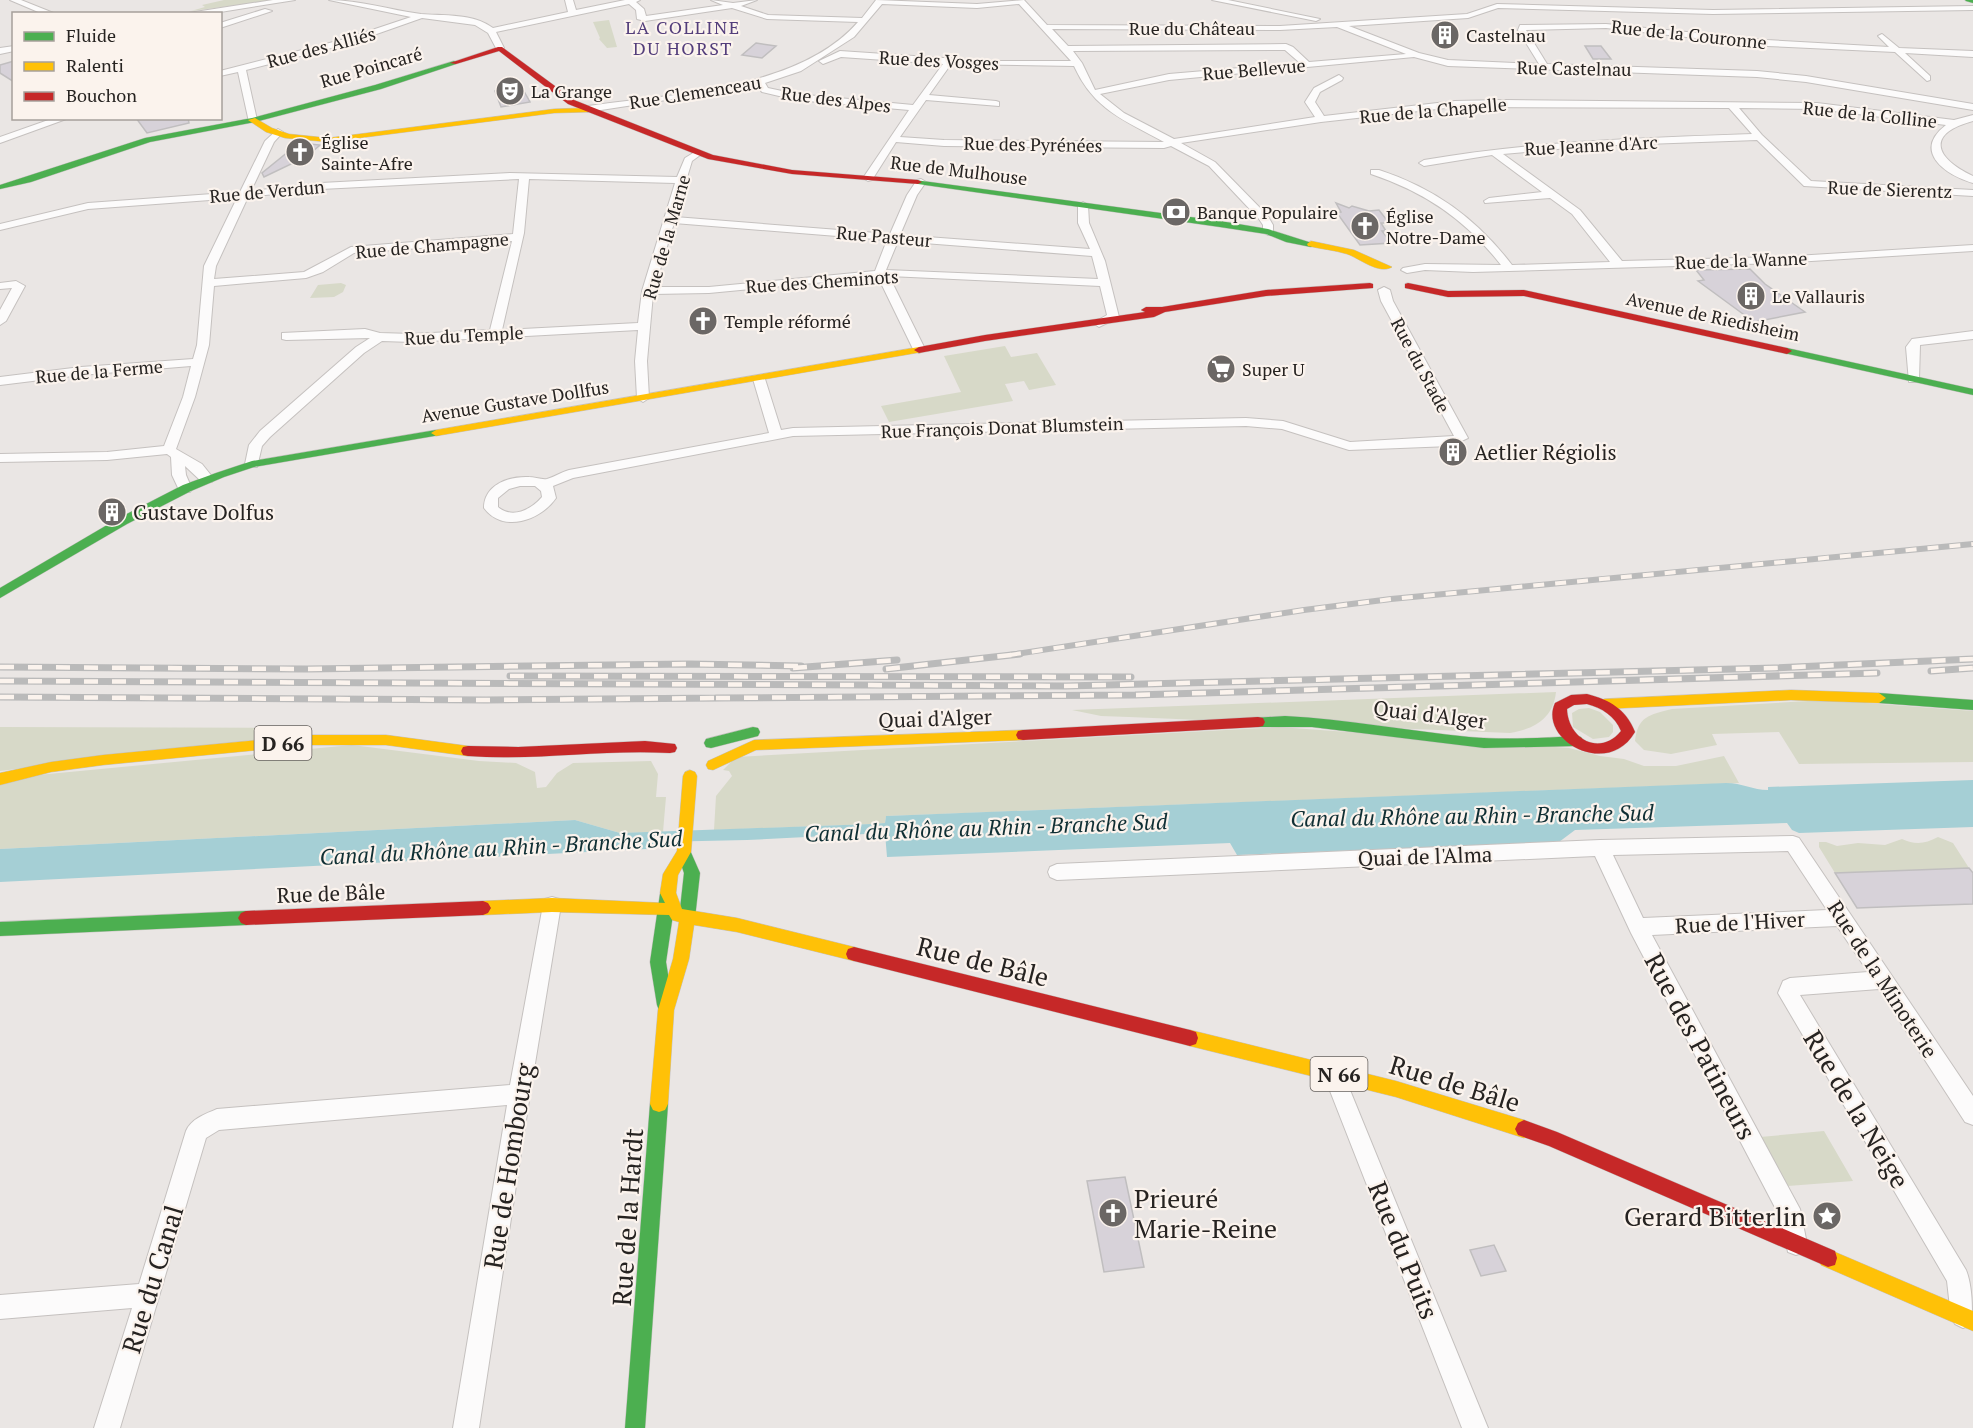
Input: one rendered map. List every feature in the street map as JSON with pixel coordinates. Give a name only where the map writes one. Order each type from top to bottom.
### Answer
[{"type":"main road","points":[[1968,0],[1973,2]]},
{"type":"main road","name":"Rue de Mulhouse","points":[[500,48],[571,102],[698,153],[774,170],[921,182],[1268,232],[1351,252],[1365,260],[1387,267]]},
{"type":"main road","name":"Rue Poincaré","points":[[0,187],[28,180],[148,140],[252,120],[384,86],[500,48]]},
{"type":"main road","points":[[554,111],[571,102]]},
{"type":"main road","points":[[252,120],[278,132],[316,139],[352,139],[554,111],[588,109]]},
{"type":"main road","name":"Rue de Mulhouse","points":[[1331,249],[1357,261],[1366,278]]},
{"type":"main road","points":[[1387,267],[1366,278],[1384,290],[1412,278]]},
{"type":"main road","name":"Avenue de Riedisheim","points":[[1387,267],[1443,293],[1524,293],[1973,392]]},
{"type":"main road","name":"Avenue Gustave Dollfus","points":[[1065,327],[1069,323],[1113,315],[1151,309],[1162,310],[1266,293],[1309,291],[1366,278]]},
{"type":"main road","name":"Avenue Gustave Dollfus","points":[[0,594],[185,489],[207,478],[252,464],[759,379],[919,349],[1154,314],[1162,310]]},
{"type":"main road","name":"Quai d'Alger","points":[[1511,742],[1546,728],[1557,718],[1560,707],[1571,700],[1587,699],[1604,704],[1646,705],[1704,699],[1821,695],[1973,705]]},
{"type":"main road","points":[[1604,704],[1619,713],[1627,726]]},
{"type":"main road","name":"Quai d'Alger","points":[[684,852],[687,828],[683,775],[700,774],[712,765],[754,745],[1101,731],[1164,725],[1284,720],[1312,721],[1447,741],[1534,744],[1576,741],[1599,749],[1613,748],[1624,742],[1627,737],[1627,726],[1646,705]]},
{"type":"main road","name":"Quai d'Alger","points":[[1080,718],[1164,725]]},
{"type":"main road","points":[[1557,718],[1563,730],[1576,741]]},
{"type":"main road","name":"Quai d'Alger","points":[[712,765],[717,753],[705,740],[753,732],[983,722]]},
{"type":"main road","name":"D 66","points":[[0,779],[54,767],[104,760],[346,739],[402,741],[491,753],[654,746],[668,754],[683,740]]},
{"type":"main road","name":"Rue de la Hardt","points":[[666,1010],[658,962],[671,874],[684,852]]},
{"type":"main road","name":"Rue de la Hardt","points":[[635,1428],[666,1010],[681,959],[692,873],[684,852]]},
{"type":"main road","points":[[668,893],[677,915],[687,918]]},
{"type":"main road","name":"Rue de Bâle","points":[[0,929],[552,905],[665,910]]},
{"type":"main road","name":"Rue de Bâle","points":[[687,918],[737,925],[1396,1089],[1551,1138],[1968,1319]]},
{"type":"street","points":[[14,0],[47,12]]},
{"type":"street","points":[[182,12],[291,0]]},
{"type":"street","points":[[222,25],[298,0]]},
{"type":"street","points":[[333,0],[421,16],[467,20],[491,31],[633,1],[640,9],[640,17],[645,19],[718,3],[757,15],[781,18],[863,20]]},
{"type":"street","points":[[568,0],[573,15]]},
{"type":"street","points":[[732,6],[753,0]]},
{"type":"street","points":[[880,0],[977,6],[1021,1],[1078,63],[1093,93],[1121,115],[1204,159],[1225,177],[1267,222],[1268,232]]},
{"type":"street","name":"Rue Clemenceau","points":[[588,109],[760,83],[802,66],[851,36],[880,0]]},
{"type":"street","name":"Rue Castelnau","points":[[1216,0],[1337,24],[1416,55],[1448,63],[1768,75],[1940,100],[1973,107]]},
{"type":"street","points":[[395,1],[400,8],[398,10]]},
{"type":"street","points":[[1482,1],[1491,8]]},
{"type":"street","points":[[182,12],[205,2]]},
{"type":"street","points":[[1337,24],[1468,16],[1491,8],[1698,12],[1973,8]]},
{"type":"street","name":"Rue des Alliés","points":[[222,74],[369,35],[421,16]]},
{"type":"street","name":"Rue du Château","points":[[1046,27],[1280,28],[1337,24]]},
{"type":"street","name":"Rue de la Couronne","points":[[1545,67],[1522,30],[1523,27],[1606,26],[1734,40],[1901,52]]},
{"type":"street","points":[[491,31],[500,48]]},
{"type":"street","points":[[1882,36],[1927,78]]},
{"type":"street","points":[[1066,49],[1286,47],[1290,48],[1306,64]]},
{"type":"street","points":[[1901,52],[1973,54]]},
{"type":"street","name":"Rue des Vosges","points":[[802,66],[811,66],[840,54],[948,63],[1034,65],[1078,63]]},
{"type":"street","name":"Rue Bellevue","points":[[1093,93],[1169,78],[1416,55]]},
{"type":"street","points":[[222,62],[242,69],[252,120]]},
{"type":"street","points":[[868,178],[948,63]]},
{"type":"street","points":[[1321,119],[1310,102],[1317,90],[1339,78]]},
{"type":"street","name":"Rue des Alpes","points":[[760,83],[765,90],[796,97],[915,108]]},
{"type":"street","points":[[923,97],[996,104]]},
{"type":"street","name":"Rue de la Chapelle","points":[[1174,143],[1190,138],[1321,119],[1455,104],[1731,105]]},
{"type":"street","points":[[1731,105],[1759,137]]},
{"type":"street","name":"Rue de la Colline","points":[[1731,105],[1817,105],[1954,123],[1973,118]]},
{"type":"street","points":[[0,140],[59,120]]},
{"type":"street","points":[[1954,123],[1937,138],[1934,146],[1935,154],[1945,165],[1973,180]]},
{"type":"street","points":[[185,489],[173,452],[203,345],[210,266],[270,141],[278,132]]},
{"type":"street","name":"Rue Jeanne d'Arc","points":[[1424,163],[1526,148],[1759,137]]},
{"type":"street","name":"Rue de Sierentz","points":[[1759,137],[1808,184],[1973,193]]},
{"type":"street","name":"Rue des Pyrénées","points":[[893,139],[944,143],[1154,146],[1174,143]]},
{"type":"street","points":[[1494,152],[1576,212],[1618,264]]},
{"type":"street","name":"Rue de la Marne","points":[[643,398],[641,361],[648,291],[688,160],[698,153]]},
{"type":"street","points":[[1376,172],[1419,189],[1472,224],[1509,268]]},
{"type":"street","points":[[495,334],[518,237],[524,176]]},
{"type":"street","name":"Rue de Verdun","points":[[0,227],[88,206],[349,184],[524,176],[681,180]]},
{"type":"street","points":[[919,349],[880,270],[893,237],[921,182]]},
{"type":"street","points":[[1489,201],[1554,194]]},
{"type":"street","points":[[1083,205],[1082,212],[1090,242],[1097,253],[1113,315],[1099,322]]},
{"type":"street","name":"Rue Pasteur","points":[[671,220],[1097,253]]},
{"type":"street","name":"Rue de Champagne","points":[[208,283],[306,275],[319,270],[351,250],[518,237]]},
{"type":"street","name":"Rue de la Wanne","points":[[1412,278],[1441,268],[1779,260],[1973,248]]},
{"type":"street","name":"Rue des Cheminots","points":[[648,291],[709,290],[882,274],[1104,283]]},
{"type":"street","points":[[0,286],[16,284],[19,286],[0,321]]},
{"type":"street","name":"Rue du Stade","points":[[1384,290],[1387,301],[1461,438]]},
{"type":"street","name":"Rue du Temple","points":[[286,336],[365,333],[380,337],[412,338],[644,326]]},
{"type":"street","points":[[1913,379],[1912,347],[1916,342],[1973,335]]},
{"type":"street","points":[[252,464],[256,445],[265,434],[360,350],[380,337]]},
{"type":"street","name":"Rue de la Ferme","points":[[0,381],[81,371],[198,362]]},
{"type":"street","points":[[759,379],[776,434]]},
{"type":"street","name":"Rue François Donat Blumstein","points":[[545,485],[568,474],[776,434],[1246,422],[1283,425],[1349,446],[1451,442],[1461,438]]},
{"type":"street","points":[[0,458],[173,452],[197,468],[207,478]]},
{"type":"street","name":"Quai de l'Alma","points":[[1057,872],[1600,848],[1793,843]]},
{"type":"street","name":"Rue de la Minoterie","points":[[1793,843],[1973,1114]]},
{"type":"street","name":"Rue des Patineurs","points":[[1600,848],[1638,927],[1792,1217],[1797,1245]]},
{"type":"street","name":"Rue de Hombourg","points":[[466,1428],[519,1094],[552,905]]},
{"type":"street","name":"Rue de l'Hiver","points":[[1638,927],[1843,917]]},
{"type":"street","name":"Rue de la Neige","points":[[1884,980],[1790,987],[1788,993],[1958,1278],[1968,1319]]},
{"type":"street","name":"Rue du Puits","points":[[1333,1072],[1475,1428]]},
{"type":"street","name":"Rue du Canal","points":[[107,1428],[197,1131],[217,1120],[519,1094]]},
{"type":"street","points":[[0,1307],[146,1295]]},
{"type":"green space","points":[[224,0],[277,0],[191,11],[205,7],[202,5]]},
{"type":"green space","points":[[609,20],[617,47],[607,48],[599,39],[593,22]]},
{"type":"green space","points":[[341,283],[346,285],[343,292],[334,297],[310,298],[318,285]]},
{"type":"green space","points":[[1005,346],[1011,357],[1037,353],[1056,385],[1029,390],[1024,381],[1005,384],[1013,401],[889,422],[881,406],[961,392],[944,356]]},
{"type":"green space","points":[[1556,692],[1551,709],[1541,721],[1527,729],[1510,733],[1101,716],[1072,710]]},
{"type":"green space","points":[[1825,700],[1973,711],[1973,762],[1799,764],[1779,732],[1712,734],[1717,745],[1671,754],[1644,750],[1635,741],[1642,721],[1651,715],[1672,709]]},
{"type":"green space","points":[[1589,708],[1600,712],[1613,725],[1613,732],[1609,737],[1593,739],[1573,727],[1572,713],[1579,709]]},
{"type":"green space","points":[[0,727],[299,728],[294,735],[0,771]]},
{"type":"green space","points":[[1279,727],[1569,748],[1624,759],[1644,766],[1676,766],[1724,756],[1739,783],[886,816],[885,823],[714,830],[716,796],[732,776],[729,771],[723,770],[736,757]]},
{"type":"green space","points":[[352,745],[479,761],[516,763],[535,772],[537,788],[546,787],[557,773],[573,763],[651,761],[658,774],[656,797],[666,797],[663,832],[620,833],[575,820],[0,849],[0,785],[38,775]]},
{"type":"green space","points":[[1938,837],[1953,843],[1969,868],[1835,873],[1819,847],[1819,842],[1837,846],[1858,843],[1885,845],[1902,839],[1920,843]]},
{"type":"green space","points":[[1824,1131],[1853,1181],[1776,1187],[1760,1137]]},
{"type":"water","name":"Canal du Rhône au Rhin - Branche Sud","points":[[1973,780],[1973,827],[1799,833],[1792,830],[1787,823],[1575,830],[1559,842],[1237,855],[1230,843],[887,857],[885,833],[656,842],[646,849],[0,882],[0,849],[575,820],[620,833],[871,824],[885,823],[886,816],[1726,783],[1768,790],[1768,787]]},
{"type":"building","points":[[756,43],[776,46],[762,58],[742,55]]},
{"type":"building","points":[[1585,46],[1601,46],[1611,59],[1593,59]]},
{"type":"building","points":[[12,62],[12,81],[0,73],[0,65]]},
{"type":"building","points":[[521,86],[530,102],[501,107],[495,91]]},
{"type":"building","points":[[137,120],[188,120],[189,123],[147,133]]},
{"type":"building","name":"Église Sainte-Afre","points":[[299,143],[320,145],[298,164],[293,163],[264,177],[262,173]]},
{"type":"building","name":"Église Notre-Dame","points":[[1336,203],[1349,208],[1352,206],[1369,211],[1379,210],[1389,223],[1381,223],[1386,231],[1382,231],[1391,243],[1360,245],[1337,213],[1341,212]]},
{"type":"building","name":"Le Vallauris","points":[[1750,269],[1765,284],[1805,312],[1754,322],[1698,281],[1704,280],[1696,270]]},
{"type":"building","points":[[1969,868],[1973,873],[1973,904],[1857,908],[1835,873]]},
{"type":"building","name":"Prieuré Marie-Reine","points":[[1125,1177],[1144,1267],[1104,1272],[1087,1181]]},
{"type":"building","points":[[1494,1245],[1506,1271],[1481,1276],[1470,1250]]},
{"type":"railway","points":[[1010,655],[1391,599],[1973,544]]},
{"type":"railway","points":[[886,669],[1020,654]]},
{"type":"railway","points":[[0,681],[1066,686],[1775,668],[1973,659]]},
{"type":"railway","points":[[793,668],[897,660]]},
{"type":"railway","points":[[0,667],[307,669],[689,664],[801,666]]},
{"type":"railway","points":[[1931,671],[1973,668]]},
{"type":"railway","points":[[716,698],[1135,695],[1877,673]]},
{"type":"railway","points":[[510,676],[1131,677]]},
{"type":"railway","points":[[0,697],[486,700],[724,698]]},
{"type":"traffic: fast","points":[[1968,0],[1973,1]]},
{"type":"traffic: fast","points":[[0,187],[28,180],[148,140],[252,120],[378,87],[454,63]]},
{"type":"traffic: fast","points":[[918,182],[1220,224],[1268,232],[1289,240],[1311,244]]},
{"type":"traffic: fast","points":[[1787,351],[1973,392]]},
{"type":"traffic: fast","points":[[0,594],[123,521],[187,488],[220,475],[252,464],[436,433]]},
{"type":"traffic: fast","points":[[1879,698],[1973,705]]},
{"type":"traffic: fast","points":[[1258,722],[1312,722],[1444,740],[1484,743],[1576,741]]},
{"type":"traffic: fast","points":[[711,743],[753,732]]},
{"type":"traffic: fast","points":[[684,852],[692,873],[687,918]]},
{"type":"traffic: fast","points":[[665,1005],[658,962],[668,894]]},
{"type":"traffic: fast","points":[[0,929],[246,918]]},
{"type":"traffic: fast","points":[[635,1428],[659,1104]]},
{"type":"traffic: slow","points":[[252,120],[269,130],[288,136],[328,140],[554,111],[586,110]]},
{"type":"traffic: slow","points":[[1311,244],[1351,252],[1365,260],[1387,267]]},
{"type":"traffic: slow","points":[[436,433],[919,350]]},
{"type":"traffic: slow","points":[[1604,704],[1791,695],[1879,698]]},
{"type":"traffic: slow","points":[[713,765],[754,745],[1023,735]]},
{"type":"traffic: slow","points":[[0,779],[51,767],[103,760],[309,740],[386,740],[468,751]]},
{"type":"traffic: slow","points":[[690,776],[684,852],[671,874],[668,893],[677,915],[737,925],[854,954]]},
{"type":"traffic: slow","points":[[483,908],[552,905],[665,910]]},
{"type":"traffic: slow","points":[[659,1104],[666,1010],[681,959],[687,918]]},
{"type":"traffic: slow","points":[[1190,1038],[1396,1089],[1524,1129]]},
{"type":"traffic: slow","points":[[1828,1258],[1973,1321]]},
{"type":"traffic: jam","points":[[454,63],[500,48],[571,102],[711,157],[792,172],[918,182]]},
{"type":"traffic: jam","points":[[1146,310],[1162,310],[1266,293],[1370,286]]},
{"type":"traffic: jam","points":[[1408,286],[1448,294],[1524,293],[1787,351]]},
{"type":"traffic: jam","points":[[919,350],[985,338],[1154,314],[1162,310]]},
{"type":"traffic: jam","points":[[1587,699],[1607,706],[1622,719],[1628,732],[1620,742],[1609,748],[1597,749],[1574,741],[1566,732],[1560,720],[1560,707],[1571,700],[1587,699]]},
{"type":"traffic: jam","points":[[1023,735],[1258,722]]},
{"type":"traffic: jam","points":[[468,751],[493,753],[619,746],[670,748]]},
{"type":"traffic: jam","points":[[246,918],[483,908]]},
{"type":"traffic: jam","points":[[854,954],[1190,1038]]},
{"type":"traffic: jam","points":[[1524,1129],[1551,1138],[1828,1258]]},
{"type":"place","name":"Castelnau","points":[[1445,35]]},
{"type":"place","name":"La Grange","points":[[510,91]]},
{"type":"place","name":"Église Sainte-Afre","points":[[300,152]]},
{"type":"place","name":"Banque Populaire","points":[[1176,212]]},
{"type":"place","name":"Église Notre-Dame","points":[[1365,226]]},
{"type":"place","name":"Le Vallauris","points":[[1751,296]]},
{"type":"place","name":"Temple réformé","points":[[703,321]]},
{"type":"place","name":"Super U","points":[[1221,369]]},
{"type":"place","name":"Aetlier Régiolis","points":[[1453,452]]},
{"type":"place","name":"Gustave Dolfus","points":[[112,512]]},
{"type":"place","name":"Prieuré Marie-Reine","points":[[1113,1213]]},
{"type":"place","name":"Gerard Bitterlin","points":[[1827,1216]]},
{"type":"district","name":"LA COLLINE DU HORST","points":[[683,37]]}]
